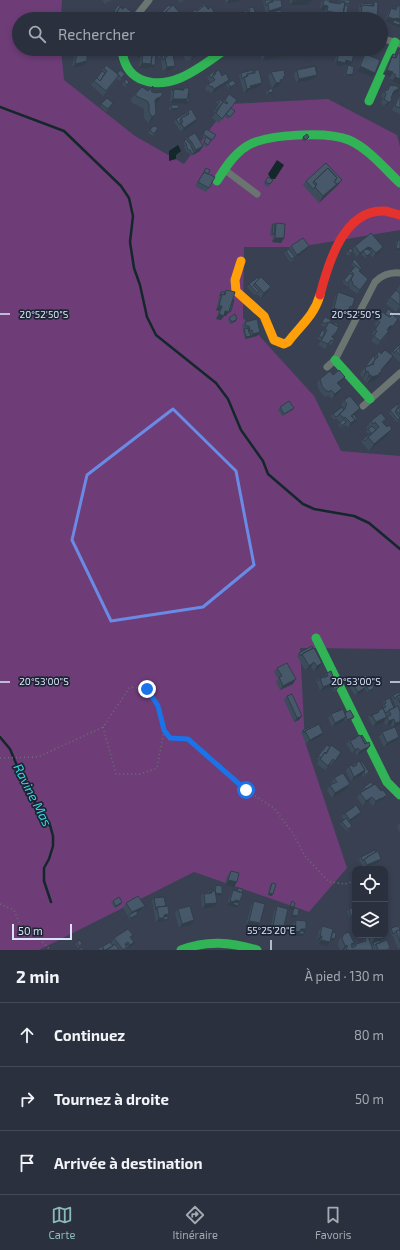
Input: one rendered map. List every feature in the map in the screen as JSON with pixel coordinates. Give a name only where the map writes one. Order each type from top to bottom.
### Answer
[{"type":"street","points":[[140,12],[149,0]]},
{"type":"street","points":[[369,101],[397,43]]},
{"type":"street","points":[[123,56],[126,65],[133,75],[145,82],[157,84],[179,79],[215,56]]},
{"type":"street","points":[[217,181],[243,148],[264,140],[319,135],[341,137],[361,147],[400,183]]},
{"type":"street","points":[[225,170],[257,194]]},
{"type":"street","points":[[241,261],[235,280],[236,291],[264,316],[274,340],[284,344],[288,342],[313,313],[335,248],[356,220],[373,212],[383,210],[400,215]]},
{"type":"street","points":[[327,367],[335,360],[376,282],[385,275],[400,273]]},
{"type":"street","points":[[335,360],[366,403],[400,373]]},
{"type":"street","points":[[316,638],[387,782],[400,795]]},
{"type":"street","points":[[181,950],[205,943],[223,942],[238,943],[257,950]]},
{"type":"path","points":[[0,758],[38,757],[103,727],[130,687],[147,689],[158,706],[164,730],[170,738],[188,739],[246,790],[274,808],[292,832],[305,856],[329,882],[345,884],[352,882]]},
{"type":"path","points":[[103,727],[116,774],[140,774],[157,768],[164,730]]},
{"type":"path","points":[[0,904],[14,910],[20,925],[33,931],[50,950]]},
{"type":"highlighted area","points":[[173,409],[236,471],[254,565],[203,607],[111,621],[72,540],[87,475]]},
{"type":"shaded area","points":[[0,0],[62,0],[61,12],[12,12],[12,56],[62,56],[64,80],[135,136],[184,164],[229,104],[328,99],[397,135],[400,147],[400,230],[299,247],[244,247],[243,318],[314,396],[341,451],[400,456],[400,649],[300,648],[305,742],[347,868],[309,912],[194,872],[39,950],[0,950]]},
{"type":"shaded area","points":[[178,145],[181,151],[176,155],[176,159],[169,161],[169,151]]},
{"type":"shaded area","points":[[277,160],[284,165],[275,179],[271,179],[268,174]]},
{"type":"building","points":[[265,0],[271,0],[271,2],[266,6]]},
{"type":"building","points":[[273,0],[281,0],[282,7],[269,11],[268,3],[273,2]]},
{"type":"building","points":[[324,0],[330,0],[329,2],[340,4],[341,2],[345,2],[343,12],[327,11],[328,6],[323,5]]},
{"type":"building","points":[[340,0],[350,0],[349,4],[345,2],[340,3]]},
{"type":"building","points":[[374,2],[378,2],[377,12],[361,12],[362,5],[374,6]]},
{"type":"building","points":[[205,3],[209,9],[205,5],[197,11],[196,10]]},
{"type":"building","points":[[361,3],[373,4],[373,6],[362,5],[360,7]]},
{"type":"building","points":[[118,5],[124,9],[120,7],[117,12],[114,11]]},
{"type":"building","points":[[169,5],[171,7],[165,12],[162,12]]},
{"type":"building","points":[[173,5],[179,12],[166,12]]},
{"type":"building","points":[[205,5],[208,9],[211,7],[214,12],[192,12],[196,9],[197,11]]},
{"type":"building","points":[[345,5],[348,6],[347,12],[343,12]]},
{"type":"building","points":[[398,5],[400,6],[400,19],[388,17],[391,8],[396,10]]},
{"type":"building","points":[[120,7],[123,9],[125,7],[132,12],[117,12]]},
{"type":"building","points":[[253,7],[255,12],[247,12],[250,11],[249,8]]},
{"type":"building","points":[[394,20],[400,22],[400,25],[393,23]]},
{"type":"building","points":[[398,53],[400,54],[400,79],[395,77],[396,75],[392,73],[393,72],[387,70],[392,57],[396,58]]},
{"type":"building","points":[[393,54],[396,55],[395,58],[392,57],[391,59]]},
{"type":"building","points":[[76,56],[87,56],[87,61],[75,64]]},
{"type":"building","points":[[142,56],[152,56],[151,64],[142,63]]},
{"type":"building","points":[[152,56],[156,56],[155,65],[151,65]]},
{"type":"building","points":[[173,56],[175,66],[167,67],[165,58]]},
{"type":"building","points":[[338,56],[353,56],[352,62],[346,60],[345,63],[337,61]]},
{"type":"building","points":[[364,56],[370,56],[380,60],[375,73],[360,66]]},
{"type":"building","points":[[106,65],[119,75],[106,91],[94,81],[97,78],[100,81],[107,71],[104,69]]},
{"type":"building","points":[[316,65],[317,72],[315,66],[305,67]]},
{"type":"building","points":[[348,65],[354,67],[353,74],[346,75]]},
{"type":"building","points":[[315,66],[317,75],[299,79],[297,70]]},
{"type":"building","points":[[120,70],[125,74],[121,78],[117,74]]},
{"type":"building","points":[[216,70],[213,74],[214,75],[211,78],[209,75]]},
{"type":"building","points":[[219,70],[222,76],[226,73],[229,80],[214,89],[208,84],[215,80],[212,76]]},
{"type":"building","points":[[253,70],[253,73],[247,74],[246,77],[242,79],[241,73]]},
{"type":"building","points":[[255,70],[259,70],[262,83],[250,86],[251,88],[247,89],[244,77],[248,76],[247,74],[255,73]]},
{"type":"building","points":[[284,70],[284,79],[280,80],[281,82],[276,83],[271,72]]},
{"type":"building","points":[[102,71],[105,73],[100,81],[97,78]]},
{"type":"building","points":[[126,79],[129,82],[127,85],[124,82]]},
{"type":"building","points":[[233,80],[236,84],[230,87],[228,83]]},
{"type":"building","points":[[390,85],[400,88],[394,91],[391,98],[392,100],[388,102],[384,99],[386,94],[384,91],[388,90]]},
{"type":"building","points":[[153,86],[151,91],[154,93],[163,92],[161,97],[155,100],[156,114],[152,117],[149,112],[149,104],[147,101],[136,96],[136,93],[142,87],[148,91]]},
{"type":"building","points":[[173,88],[183,90],[174,89],[172,91]]},
{"type":"building","points":[[184,88],[189,88],[188,99],[173,99],[174,89],[184,90]]},
{"type":"building","points":[[272,88],[273,92],[269,93],[268,90]]},
{"type":"building","points":[[188,94],[189,102],[186,101],[188,99]]},
{"type":"building","points":[[229,94],[237,100],[222,119],[216,113],[223,102],[228,103],[225,100]]},
{"type":"building","points":[[400,94],[400,108],[395,106]]},
{"type":"building","points":[[107,98],[113,103],[108,109],[101,104]]},
{"type":"building","points":[[219,99],[223,102],[216,110],[215,109],[220,102],[218,100]]},
{"type":"building","points":[[171,105],[178,105],[179,108],[172,109]]},
{"type":"building","points":[[231,108],[235,111],[230,117],[226,114]]},
{"type":"building","points":[[191,109],[197,119],[184,128],[181,123],[183,122],[181,118],[189,114],[188,111]]},
{"type":"building","points":[[186,113],[187,115],[181,118],[180,125],[176,119]]},
{"type":"building","points":[[155,126],[158,128],[154,134],[150,130]]},
{"type":"building","points":[[206,129],[216,135],[212,140],[203,134]]},
{"type":"building","points":[[195,133],[203,146],[196,150],[188,137]]},
{"type":"building","points":[[307,134],[309,137],[306,140],[303,137]]},
{"type":"building","points":[[206,137],[211,140],[208,145],[204,142]]},
{"type":"building","points":[[186,139],[190,143],[194,153],[192,154],[190,150],[188,150],[184,141]]},
{"type":"building","points":[[326,163],[342,180],[335,186],[337,184],[334,182],[337,178],[328,168],[314,181],[313,183],[316,186],[313,189],[306,181]]},
{"type":"building","points":[[206,168],[210,170],[208,174],[204,172]]},
{"type":"building","points":[[328,168],[337,178],[334,181],[337,184],[323,196],[315,187],[317,184],[314,181]]},
{"type":"building","points":[[204,172],[215,177],[209,188],[198,182]]},
{"type":"building","points":[[268,177],[273,180],[270,184],[265,182]]},
{"type":"building","points":[[276,223],[285,224],[284,238],[275,238]]},
{"type":"building","points":[[273,224],[275,224],[274,234],[272,234]]},
{"type":"building","points":[[371,233],[383,247],[376,253],[368,247],[360,253],[355,246]]},
{"type":"building","points":[[303,238],[309,246],[297,255],[291,246]]},
{"type":"building","points":[[398,240],[400,240],[400,249],[396,248]]},
{"type":"building","points":[[351,248],[353,251],[350,253],[348,251]]},
{"type":"building","points":[[289,249],[295,257],[291,259],[286,251]]},
{"type":"building","points":[[366,249],[372,252],[367,256],[363,251]]},
{"type":"building","points":[[355,259],[362,269],[360,272],[359,271],[361,270],[352,262]]},
{"type":"building","points":[[356,266],[368,279],[360,290],[352,284],[353,282],[351,281],[354,274],[351,271]]},
{"type":"building","points":[[350,273],[353,276],[348,284],[344,280]]},
{"type":"building","points":[[258,277],[259,279],[253,285],[259,291],[257,293],[249,284]]},
{"type":"building","points":[[261,277],[271,287],[264,293],[255,283]]},
{"type":"building","points":[[226,290],[235,292],[229,312],[225,311],[224,316],[219,314],[222,306],[219,306],[222,294],[225,295]]},
{"type":"building","points":[[396,290],[400,294],[400,305],[390,297]]},
{"type":"building","points":[[221,292],[225,292],[224,295],[222,294],[220,296]]},
{"type":"building","points":[[338,292],[355,298],[352,307],[350,306],[349,313],[334,308]]},
{"type":"building","points":[[233,300],[231,311],[229,311]]},
{"type":"building","points":[[388,309],[395,314],[394,316],[392,314],[390,317],[385,314]]},
{"type":"building","points":[[383,312],[390,317],[392,314],[398,319],[393,326],[390,326],[387,330],[389,331],[380,341],[374,336],[377,331],[375,330],[380,322],[377,320]]},
{"type":"building","points":[[235,314],[237,319],[232,322],[229,318]]},
{"type":"building","points":[[325,317],[331,320],[326,324],[322,322]]},
{"type":"building","points":[[257,319],[260,332],[253,334],[252,330],[250,331],[249,326],[246,326],[245,322]]},
{"type":"building","points":[[329,322],[339,327],[332,337],[335,339],[334,341],[331,340],[328,344],[321,341],[327,330],[325,329]]},
{"type":"building","points":[[248,328],[251,336],[246,337],[244,329]]},
{"type":"building","points":[[322,330],[325,332],[322,338],[319,336]]},
{"type":"building","points":[[400,344],[400,347],[394,353],[393,351]]},
{"type":"building","points":[[400,347],[400,355],[396,351]]},
{"type":"building","points":[[385,350],[393,356],[381,370],[382,372],[379,373],[379,375],[371,377],[368,371],[366,372],[365,367],[374,364],[373,362],[378,357],[377,354],[379,351],[381,354]]},
{"type":"building","points":[[374,355],[375,360],[371,365],[365,367]]},
{"type":"building","points":[[339,370],[345,377],[337,383],[342,388],[335,394],[331,390],[329,392],[325,390],[320,379],[330,371],[333,375]]},
{"type":"building","points":[[350,396],[360,408],[351,416],[355,420],[351,423],[339,414],[346,408],[345,407],[347,404],[344,400]]},
{"type":"building","points":[[289,401],[294,408],[284,414],[280,407]]},
{"type":"building","points":[[398,404],[399,405],[395,412],[400,418],[398,420],[390,410]]},
{"type":"building","points":[[342,407],[344,410],[336,417],[333,414]]},
{"type":"building","points":[[400,407],[400,414],[396,410]]},
{"type":"building","points":[[381,413],[386,419],[382,422],[387,427],[389,425],[392,429],[374,444],[368,437],[379,427],[375,422],[373,424],[371,421]]},
{"type":"building","points":[[354,414],[357,419],[353,422],[355,420],[352,416]]},
{"type":"building","points":[[344,419],[346,422],[342,426],[340,423]]},
{"type":"building","points":[[372,426],[376,430],[365,441],[363,439],[371,433],[368,429]]},
{"type":"building","points":[[312,646],[313,648],[301,656],[299,653]]},
{"type":"building","points":[[314,648],[322,663],[317,666],[314,662],[309,666],[302,654]]},
{"type":"building","points":[[287,663],[296,679],[283,686],[279,677],[282,676],[277,668]]},
{"type":"building","points":[[331,671],[335,682],[323,687],[320,678],[328,676],[327,673]]},
{"type":"building","points":[[325,675],[326,677],[320,678],[318,681],[317,678]]},
{"type":"building","points":[[366,675],[366,687],[358,692],[352,682]]},
{"type":"building","points":[[369,678],[374,688],[369,691],[365,680]]},
{"type":"building","points":[[337,684],[339,687],[335,690],[333,687]]},
{"type":"building","points":[[400,692],[400,695],[395,699],[393,695]]},
{"type":"building","points":[[292,694],[302,716],[297,718],[287,696]]},
{"type":"building","points":[[400,695],[400,703],[397,696]]},
{"type":"building","points":[[390,698],[394,708],[385,713],[383,708],[386,707],[384,704],[386,703],[385,700]]},
{"type":"building","points":[[398,706],[400,712],[400,722],[395,723],[394,719],[389,721],[387,717],[391,715],[389,710]]},
{"type":"building","points":[[383,708],[387,717],[376,722],[372,715],[379,712],[378,711]]},
{"type":"building","points":[[343,709],[346,717],[335,723],[331,714]]},
{"type":"building","points":[[350,710],[354,717],[347,720],[345,713]]},
{"type":"building","points":[[316,724],[317,725],[304,733],[303,730]]},
{"type":"building","points":[[319,724],[323,733],[310,740],[305,731]]},
{"type":"building","points":[[395,727],[399,737],[387,743],[382,732]]},
{"type":"building","points":[[360,735],[365,744],[369,742],[370,746],[360,751],[358,748],[355,750],[350,741]]},
{"type":"building","points":[[362,735],[367,743],[365,744],[361,736]]},
{"type":"building","points":[[355,737],[356,738],[348,743],[347,741]]},
{"type":"building","points":[[327,745],[330,747],[326,754],[325,752],[321,758],[318,756]]},
{"type":"building","points":[[331,745],[341,752],[335,761],[333,759],[328,766],[320,759],[325,752],[326,754]]},
{"type":"building","points":[[360,761],[365,770],[354,777],[349,766],[352,765],[353,767]]},
{"type":"building","points":[[362,761],[369,772],[365,775],[365,770],[360,762]]},
{"type":"building","points":[[343,773],[350,784],[335,793],[330,785],[337,782],[334,778]]},
{"type":"building","points":[[371,782],[373,785],[366,789],[364,787]]},
{"type":"building","points":[[375,784],[387,795],[376,801],[372,797],[366,801],[360,793]]},
{"type":"building","points":[[356,805],[361,812],[350,820],[345,813]]},
{"type":"building","points":[[353,806],[354,807],[344,815],[343,813]]},
{"type":"building","points":[[346,818],[352,826],[348,829],[342,822]]},
{"type":"building","points":[[375,850],[376,852],[363,861],[361,857]]},
{"type":"building","points":[[378,851],[381,859],[367,865],[364,859]]},
{"type":"building","points":[[231,871],[239,873],[237,882],[228,880]]},
{"type":"building","points":[[272,883],[276,884],[273,894],[269,893]]},
{"type":"building","points":[[216,885],[222,886],[222,894],[215,893]]},
{"type":"building","points":[[238,888],[243,889],[242,893],[237,891]]},
{"type":"building","points":[[215,890],[217,903],[205,904],[204,894],[212,893],[211,891]]},
{"type":"building","points":[[233,890],[243,893],[240,901],[230,901]]},
{"type":"building","points":[[138,896],[145,906],[132,912],[126,903]]},
{"type":"building","points":[[119,897],[122,902],[116,906],[113,901]]},
{"type":"building","points":[[164,897],[166,906],[157,907],[156,910],[154,898]]},
{"type":"building","points":[[254,901],[265,904],[260,923],[249,921]]},
{"type":"building","points":[[292,901],[295,903],[294,907],[290,906]]},
{"type":"building","points":[[235,902],[239,903],[238,906],[233,904]]},
{"type":"building","points":[[168,906],[169,914],[164,915],[164,918],[159,918],[157,907]]},
{"type":"building","points":[[190,906],[194,920],[182,924],[178,909]]},
{"type":"building","points":[[277,906],[288,909],[284,926],[273,926]]},
{"type":"building","points":[[294,908],[299,909],[298,916],[292,915]]},
{"type":"building","points":[[352,908],[352,916],[351,916],[349,909]]},
{"type":"building","points":[[136,911],[138,914],[131,918],[129,915]]},
{"type":"building","points":[[168,916],[168,919],[163,920],[164,917]]},
{"type":"building","points":[[296,920],[306,921],[306,929],[301,929],[300,932],[295,931]]},
{"type":"building","points":[[322,926],[333,929],[330,942],[321,940],[322,936],[320,936]]},
{"type":"building","points":[[398,926],[400,930],[393,934],[391,928]]},
{"type":"building","points":[[278,927],[283,928],[282,931],[277,929]]},
{"type":"building","points":[[128,929],[133,935],[130,937],[134,942],[130,945],[128,942],[125,944],[127,947],[123,950],[114,938]]},
{"type":"building","points":[[400,930],[400,942],[396,931]]},
{"type":"building","points":[[300,931],[304,931],[304,934],[299,934]]},
{"type":"building","points":[[333,932],[336,933],[335,939],[331,938]]},
{"type":"building","points":[[349,932],[354,943],[351,944],[352,948],[356,946],[356,944],[366,941],[366,938],[369,938],[373,950],[347,950],[346,947],[348,947],[347,945],[345,946],[342,938],[344,934]]},
{"type":"building","points":[[80,940],[82,944],[79,946],[77,942]]},
{"type":"building","points":[[380,940],[380,943],[374,946],[373,943]]},
{"type":"building","points":[[387,940],[390,948],[386,950],[378,950],[376,944]]},
{"type":"building","points":[[110,942],[113,946],[104,950],[102,947]]},
{"type":"building","points":[[115,944],[119,950],[106,950]]},
{"type":"building","points":[[102,946],[104,950],[98,949]]},
{"type":"waterway","points":[[0,107],[64,131],[121,186],[129,198],[133,216],[130,242],[134,268],[140,285],[147,317],[156,335],[216,383],[228,399],[241,430],[263,461],[268,474],[303,504],[314,509],[354,516],[369,523],[400,549]]},
{"type":"waterway","name":"Ravine Mas","points":[[0,737],[10,749],[28,792],[50,825],[53,836],[53,846],[49,859],[44,868],[44,881],[51,902]]},
{"type":"traffic: fast","points":[[369,101],[395,42]]},
{"type":"traffic: fast","points":[[124,56],[127,67],[136,77],[152,82],[163,83],[186,76],[216,56]]},
{"type":"traffic: fast","points":[[217,181],[234,157],[242,149],[256,142],[282,136],[327,135],[349,140],[363,148],[400,183]]},
{"type":"traffic: fast","points":[[335,360],[370,399]]},
{"type":"traffic: fast","points":[[316,638],[387,782],[400,795]]},
{"type":"traffic: fast","points":[[181,950],[210,943],[238,945],[257,950]]},
{"type":"traffic: slow","points":[[241,261],[235,280],[236,291],[264,316],[274,340],[284,344],[288,342],[311,315],[320,295]]},
{"type":"traffic: jam","points":[[320,295],[333,254],[340,240],[349,228],[359,218],[371,212],[385,211],[400,215]]},
{"type":"route","points":[[147,689],[158,706],[164,730],[170,738],[188,739],[246,790]]}]
